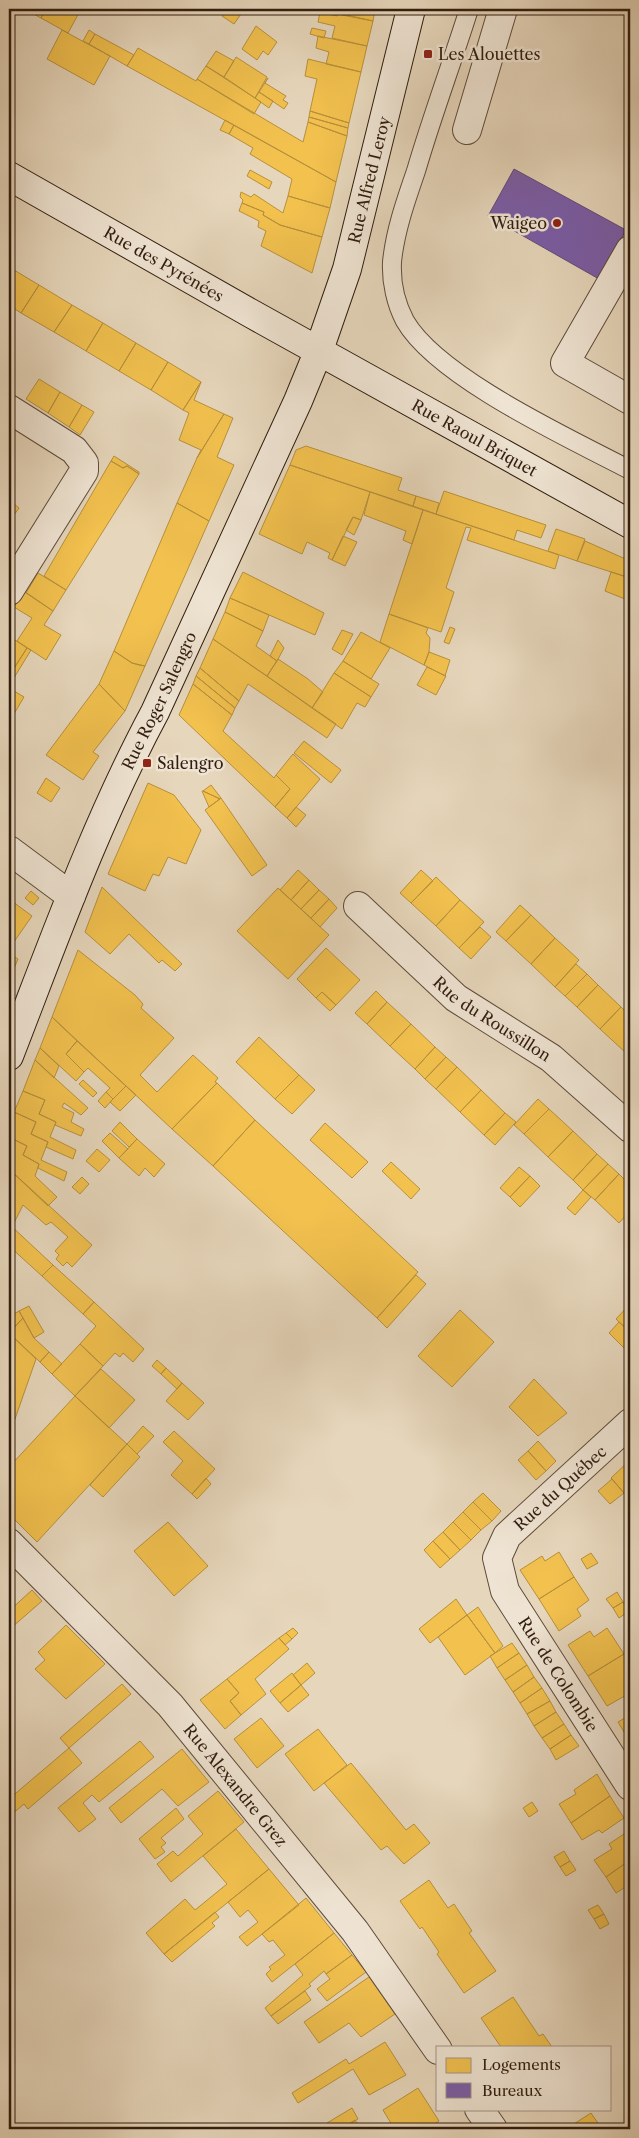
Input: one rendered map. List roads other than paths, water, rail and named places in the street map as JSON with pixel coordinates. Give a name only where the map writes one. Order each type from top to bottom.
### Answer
[{"type":"street","name":"Rue Alfred Leroy","points":[[319,350],[347,269],[411,9]]},
{"type":"street","points":[[467,130],[503,9]]},
{"type":"street","name":"Rue des Pyrénées","points":[[9,176],[319,350]]},
{"type":"street","points":[[630,250],[565,363],[630,400]]},
{"type":"street","name":"Rue Raoul Briquet","points":[[319,350],[630,524]]},
{"type":"street","name":"Rue Roger Salengro","points":[[9,1056],[72,896],[132,754],[159,703],[298,401],[319,350]]},
{"type":"street","points":[[9,410],[74,450],[84,463],[84,472],[9,591]]},
{"type":"street","points":[[9,850],[72,896]]},
{"type":"street","name":"Rue du Roussillon","points":[[358,906],[456,998],[551,1058],[630,1128]]},
{"type":"street","name":"Rue du Québec","points":[[497,1558],[507,1536],[630,1423]]},
{"type":"street","name":"Rue Alexandre Grez","points":[[9,1543],[170,1705],[355,1932],[436,2047]]},
{"type":"street","name":"Rue de Colombie","points":[[497,1558],[505,1591],[630,1786]]},
{"type":"street","points":[[480,2110],[493,2129]]},
{"type":"lane","points":[[469,9],[400,222],[392,263],[399,308],[415,335],[430,351],[451,367],[536,420],[630,470]]},
{"type":"place","name":"Les Alouettes","points":[[428,54]]},
{"type":"place","name":"Waigeo","points":[[557,223]]},
{"type":"place","name":"Salengro","points":[[147,763]]}]
